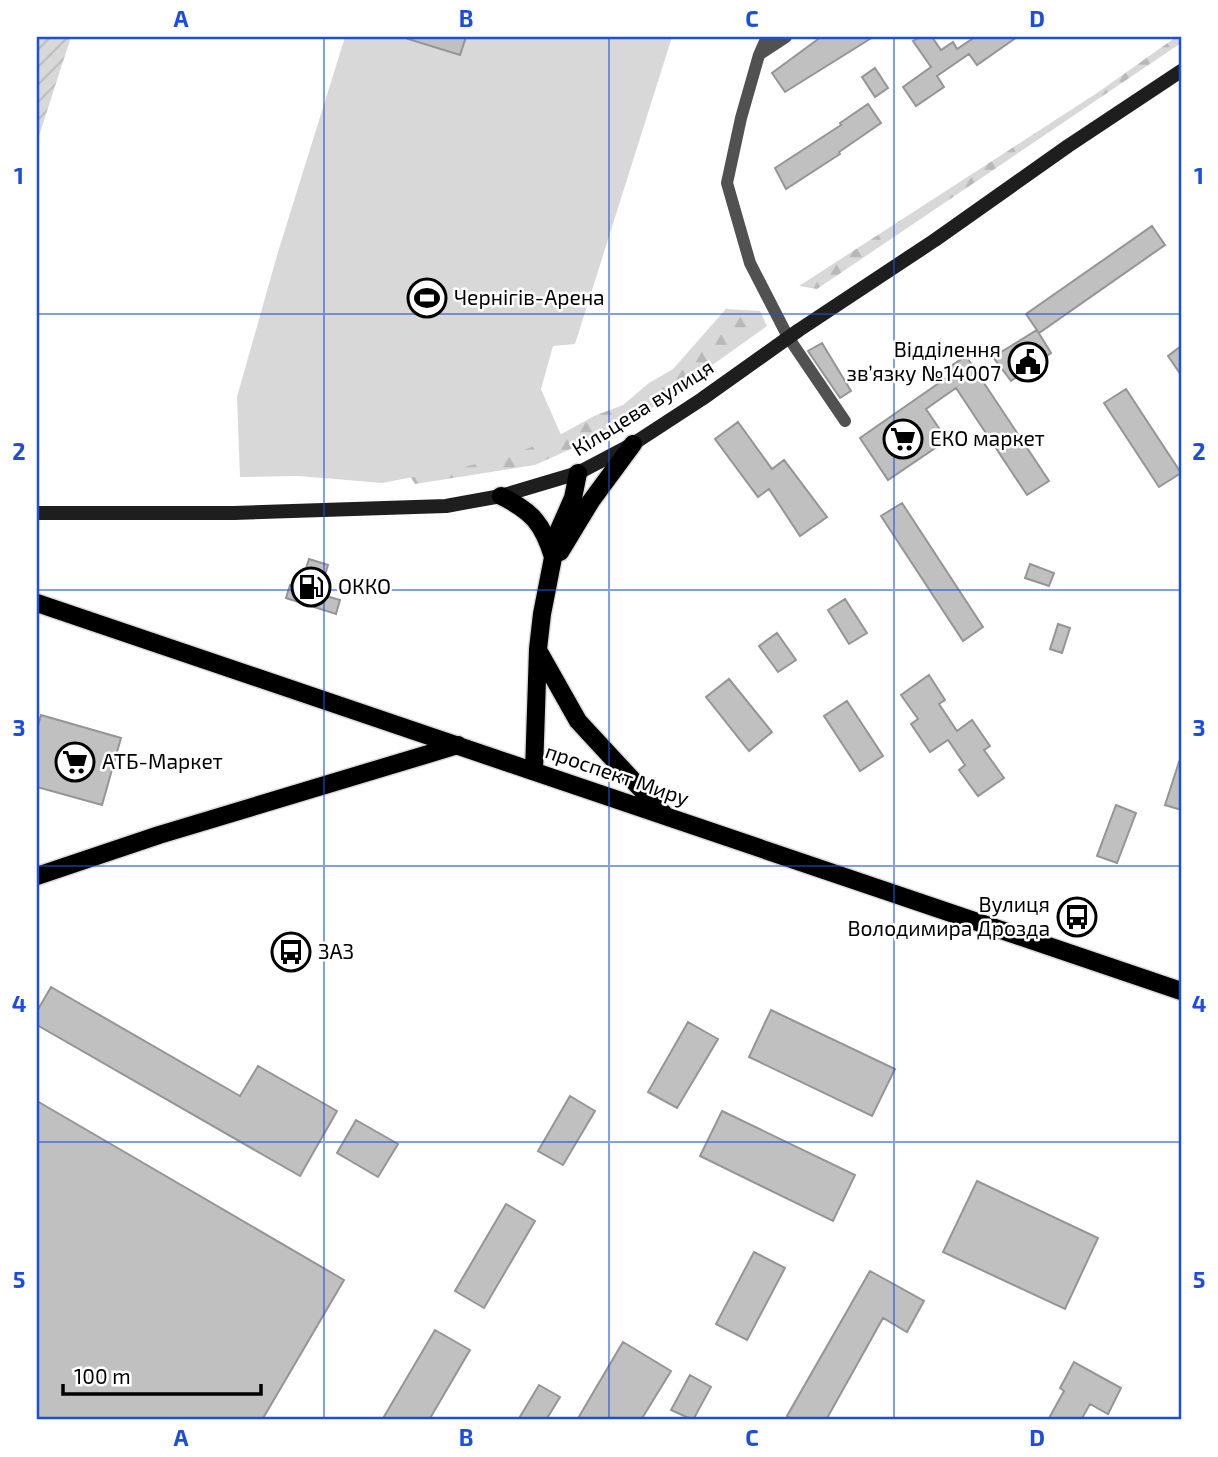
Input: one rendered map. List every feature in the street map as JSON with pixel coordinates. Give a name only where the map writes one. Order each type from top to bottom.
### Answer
[{"type":"main road","name":"Кільцева вулиця","points":[[37,513],[234,513],[446,506],[501,496],[578,472],[633,444],[702,399],[788,337],[941,236],[1068,146],[1181,71]]},
{"type":"main road","points":[[554,561],[591,502],[633,444]]},
{"type":"main road","points":[[534,771],[538,649],[542,614],[558,532],[573,498],[578,472]]},
{"type":"main road","points":[[501,496],[524,507],[537,521],[548,540],[554,561]]},
{"type":"main road","name":"проспект Миру","points":[[37,603],[1181,991]]},
{"type":"main road","points":[[538,649],[578,721],[666,816]]},
{"type":"main road","points":[[37,876],[159,835],[458,745]]},
{"type":"street","points":[[767,37],[741,118],[727,183],[750,263],[788,337],[845,421]]},
{"type":"street","points":[[760,55],[786,37]]},
{"type":"green space","points":[[37,37],[71,37],[37,142]]},
{"type":"green space","name":"Чернігів-Арена","points":[[345,37],[672,37],[575,344],[553,346],[541,389],[561,435],[519,452],[461,468],[382,483],[299,476],[240,477],[237,397],[278,252]]},
{"type":"green space","points":[[1176,37],[1181,37],[1181,43],[817,289],[799,286],[1097,93]]},
{"type":"green space","points":[[726,309],[760,311],[767,326],[635,420],[535,465],[415,484],[408,473],[556,437],[594,416],[623,405],[649,383],[673,369]]},
{"type":"building","points":[[466,37],[460,55],[408,39]]},
{"type":"building","points":[[821,37],[873,37],[785,92],[772,73]]},
{"type":"building","points":[[920,37],[932,37],[941,50],[953,42],[957,49],[975,37],[1017,37],[977,65],[969,54],[937,76],[944,87],[916,106],[903,87],[931,67],[913,41]]},
{"type":"building","points":[[875,68],[888,88],[875,97],[862,77]]},
{"type":"building","points":[[868,104],[881,123],[786,189],[775,168]]},
{"type":"building","points":[[1152,226],[1165,245],[1039,333],[1026,314]]},
{"type":"building","points":[[1037,330],[1051,353],[1011,381],[993,357]]},
{"type":"building","points":[[822,343],[851,391],[840,398],[808,351]]},
{"type":"building","points":[[1181,346],[1181,375],[1168,356]]},
{"type":"building","points":[[966,356],[1049,481],[1027,495],[956,388],[926,409],[947,440],[888,480],[860,438],[949,376],[945,370]]},
{"type":"building","points":[[1126,389],[1181,473],[1159,487],[1104,403]]},
{"type":"building","points":[[738,422],[772,469],[784,460],[827,517],[800,536],[769,489],[758,497],[715,439]]},
{"type":"building","points":[[902,503],[983,627],[963,641],[881,516]]},
{"type":"building","name":"ОККО","points":[[309,559],[328,565],[319,594],[340,600],[336,614],[286,598],[290,585],[300,588]]},
{"type":"building","points":[[1030,564],[1054,573],[1049,586],[1025,578]]},
{"type":"building","points":[[845,599],[867,633],[849,644],[828,610]]},
{"type":"building","points":[[1058,624],[1070,628],[1062,653],[1050,649]]},
{"type":"building","points":[[777,633],[796,660],[778,672],[759,646]]},
{"type":"building","points":[[929,675],[945,700],[939,704],[957,731],[972,720],[990,746],[984,750],[1004,778],[978,796],[959,770],[965,765],[948,740],[930,752],[911,724],[918,719],[901,695]]},
{"type":"building","points":[[729,679],[772,732],[749,751],[706,697]]},
{"type":"building","points":[[847,701],[883,756],[860,771],[824,716]]},
{"type":"building","name":"АТБ-Маркет","points":[[41,715],[121,738],[102,805],[37,787],[37,729]]},
{"type":"building","points":[[1179,762],[1181,763],[1181,810],[1165,805]]},
{"type":"building","points":[[1116,805],[1136,813],[1117,863],[1097,856]]},
{"type":"building","points":[[51,987],[240,1096],[258,1066],[337,1111],[300,1176],[37,1025],[37,1011]]},
{"type":"building","points":[[771,1010],[895,1069],[872,1116],[749,1057]]},
{"type":"building","points":[[688,1022],[718,1039],[677,1108],[648,1092]]},
{"type":"building","points":[[570,1096],[595,1111],[563,1165],[538,1151]]},
{"type":"building","points":[[37,1101],[344,1280],[262,1420],[37,1420]]},
{"type":"building","points":[[722,1111],[855,1175],[833,1221],[700,1156]]},
{"type":"building","points":[[356,1120],[398,1144],[378,1177],[337,1153]]},
{"type":"building","points":[[977,1181],[1098,1238],[1065,1309],[943,1252]]},
{"type":"building","points":[[506,1204],[535,1221],[484,1308],[455,1291]]},
{"type":"building","points":[[754,1252],[785,1268],[747,1340],[716,1324]]},
{"type":"building","points":[[870,1271],[924,1301],[907,1332],[883,1318],[826,1420],[794,1420],[787,1416]]},
{"type":"building","points":[[435,1330],[470,1350],[429,1420],[382,1420]]},
{"type":"building","points":[[623,1342],[671,1371],[641,1420],[577,1420]]},
{"type":"building","points":[[1074,1362],[1121,1388],[1108,1414],[1090,1404],[1081,1420],[1048,1420],[1064,1391],[1060,1388]]},
{"type":"building","points":[[690,1375],[711,1387],[693,1420],[671,1410]]},
{"type":"building","points":[[539,1385],[560,1397],[546,1420],[518,1420]]},
{"type":"place","name":"Чернігів-Арена","points":[[427,298]]},
{"type":"place","name":"Відділення зв’язку №14007","points":[[1028,362]]},
{"type":"place","name":"ЕКО маркет","points":[[903,439]]},
{"type":"place","name":"ОККО","points":[[311,587]]},
{"type":"place","name":"АТБ-Маркет","points":[[75,762]]},
{"type":"place","name":"Вулиця Володимира Дрозда","points":[[1077,917]]},
{"type":"place","name":"ЗАЗ","points":[[291,952]]}]
